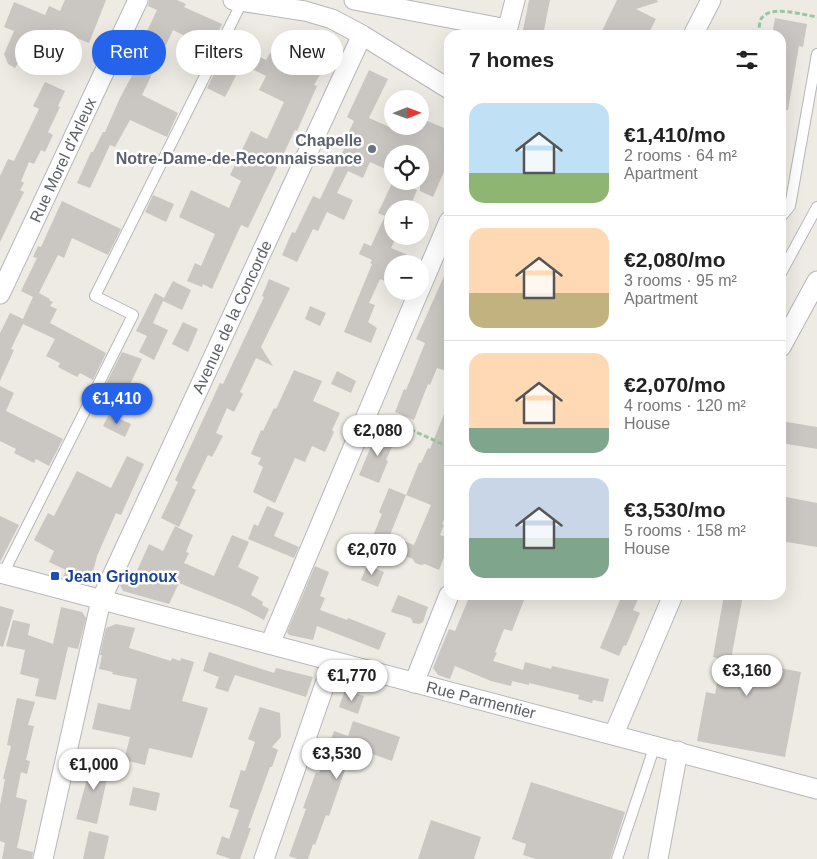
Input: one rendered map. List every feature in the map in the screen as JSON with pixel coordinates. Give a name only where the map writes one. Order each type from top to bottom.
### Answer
[{"type":"street","name":"Rue Morel d'Arleux","points":[[0,294],[138,0]]},
{"type":"street","points":[[354,0],[507,30]]},
{"type":"street","points":[[509,30],[514,0]]},
{"type":"street","points":[[696,30],[711,0]]},
{"type":"street","points":[[238,1],[305,11],[332,19],[362,35],[444,86]]},
{"type":"street","name":"Avenue de la Concorde","points":[[42,859],[101,600],[362,35]]},
{"type":"street","points":[[429,269],[444,233]]},
{"type":"street","points":[[786,339],[817,281]]},
{"type":"street","points":[[270,644],[416,300]]},
{"type":"street","name":"Rue Parmentier","points":[[2,574],[817,788]]},
{"type":"street","points":[[414,683],[447,600]]},
{"type":"street","points":[[614,734],[671,600]]},
{"type":"street","points":[[264,859],[333,661]]},
{"type":"street","points":[[658,859],[678,751]]},
{"type":"lane","points":[[2,574],[133,315],[95,296],[238,1]]},
{"type":"lane","points":[[786,211],[790,206],[817,54]]},
{"type":"lane","points":[[786,264],[817,207]]},
{"type":"lane","points":[[617,859],[655,746]]},
{"type":"path","points":[[760,30],[761,20],[769,12],[778,11],[817,17]]},
{"type":"path","points":[[369,410],[444,445]]},
{"type":"building","points":[[65,0],[106,0],[94,30],[92,30],[89,43],[82,40],[82,30],[15,30],[15,68],[8,64],[4,54],[14,31],[4,27],[14,2],[45,15],[49,6],[60,11]]},
{"type":"building","points":[[149,0],[177,0],[186,4],[184,7],[222,24],[219,30],[173,30],[166,45],[166,30],[148,30],[157,10],[148,6]]},
{"type":"building","points":[[529,0],[550,0],[544,30],[523,30]]},
{"type":"building","points":[[617,0],[657,0],[658,2],[636,9],[656,19],[650,30],[602,30]]},
{"type":"building","points":[[775,18],[807,24],[803,47],[799,46],[788,110],[786,110],[786,30],[773,30]]},
{"type":"building","points":[[271,51],[271,75],[320,75],[314,85],[317,86],[297,131],[295,130],[248,228],[241,225],[212,289],[203,284],[202,287],[187,281],[195,263],[201,266],[215,234],[179,217],[191,190],[229,208],[241,181],[230,175],[251,131],[267,139],[284,102],[259,90],[266,76],[261,74],[261,58],[266,60]]},
{"type":"building","points":[[369,70],[388,79],[369,118],[384,125],[384,135],[429,135],[429,122],[444,128],[444,172],[433,197],[420,191],[429,190],[429,145],[384,145],[384,168],[370,162],[363,178],[348,171],[337,193],[353,200],[344,220],[327,212],[318,231],[313,229],[297,262],[282,255],[292,232],[295,233],[313,196],[320,199],[345,147],[342,146],[354,121],[347,117]]},
{"type":"building","points":[[132,75],[152,75],[142,95],[178,113],[167,137],[130,120],[115,147],[110,145],[90,188],[77,183],[91,152],[93,152],[103,132],[105,132]]},
{"type":"building","points":[[214,75],[236,75],[225,97],[207,88]]},
{"type":"building","points":[[45,82],[65,91],[58,106],[60,107],[48,132],[53,135],[45,152],[41,150],[34,164],[29,162],[21,181],[24,183],[20,190],[24,192],[0,242],[0,176],[8,159],[14,161],[39,109],[33,106]]},
{"type":"building","points":[[389,190],[417,190],[413,200],[384,200]]},
{"type":"building","points":[[153,195],[174,204],[166,222],[145,212]]},
{"type":"building","points":[[384,200],[384,216],[378,213]]},
{"type":"building","points":[[62,201],[121,229],[108,255],[72,238],[64,258],[58,255],[39,293],[50,299],[53,302],[50,306],[57,309],[50,323],[106,353],[93,380],[80,373],[77,377],[58,367],[60,363],[46,356],[55,339],[23,324],[11,349],[14,350],[0,381],[0,333],[10,313],[23,319],[33,297],[21,291],[37,258],[33,257],[38,246],[41,247]]},
{"type":"building","points":[[384,218],[384,245],[392,245],[391,248],[408,255],[384,255],[384,281],[380,279],[369,303],[375,305],[368,322],[377,328],[371,343],[344,332],[372,264],[370,263],[372,260],[359,254],[364,243],[371,246]]},
{"type":"building","points":[[444,276],[444,370],[437,368],[430,385],[428,384],[414,420],[395,412],[425,343],[416,339]]},
{"type":"building","points":[[269,279],[290,288],[261,347],[273,366],[256,358],[240,392],[243,394],[234,412],[227,408],[216,433],[223,436],[212,457],[208,455],[192,488],[196,490],[179,527],[161,518],[178,482],[175,480],[220,383],[223,384],[264,297],[262,296]]},
{"type":"building","points":[[173,281],[191,290],[182,310],[163,301],[153,323],[168,330],[154,360],[139,352],[147,336],[136,331],[155,293],[164,298]]},
{"type":"building","points":[[310,306],[326,313],[320,326],[305,319]]},
{"type":"building","points":[[183,322],[198,329],[188,352],[172,344]]},
{"type":"building","points":[[122,352],[142,359],[125,395],[130,397],[121,416],[107,409],[115,395],[105,391],[107,387],[105,386]]},
{"type":"building","points":[[294,370],[322,381],[313,401],[340,413],[325,452],[312,446],[305,462],[295,458],[275,503],[253,492],[263,467],[258,464],[261,458],[251,454],[261,430],[263,431],[274,408],[276,409]]},
{"type":"building","points":[[337,371],[356,381],[351,393],[331,384]]},
{"type":"building","points":[[0,386],[14,393],[6,411],[63,439],[49,466],[36,459],[34,463],[14,453],[16,449],[0,441]]},
{"type":"building","points":[[109,414],[131,424],[125,437],[103,426]]},
{"type":"building","points":[[444,414],[444,520],[442,524],[444,525],[440,535],[444,536],[444,558],[439,570],[425,564],[415,563],[413,559],[385,548],[387,542],[373,536],[382,514],[379,512],[389,488],[406,495],[419,463],[421,463],[428,448],[430,449]],"holes":[[[406,495],[431,505],[414,545],[390,535]]]},
{"type":"building","points":[[786,422],[817,427],[817,449],[786,444]]},
{"type":"building","points":[[378,430],[396,438],[386,460],[388,461],[379,483],[359,475]]},
{"type":"building","points":[[127,456],[144,464],[121,515],[116,513],[97,556],[91,580],[86,582],[63,577],[66,570],[49,562],[54,551],[34,540],[48,513],[54,516],[77,471],[111,488]]},
{"type":"building","points":[[786,497],[817,503],[817,547],[786,542]]},
{"type":"building","points":[[267,506],[284,513],[274,536],[299,547],[294,558],[248,539],[254,524],[258,526]]},
{"type":"building","points":[[0,516],[19,525],[0,562]]},
{"type":"building","points":[[175,526],[193,535],[186,552],[189,553],[184,563],[214,576],[232,535],[249,542],[238,567],[259,577],[251,595],[263,602],[262,605],[269,609],[264,620],[239,607],[179,583],[169,604],[123,591],[120,585],[127,570],[136,573],[149,544],[163,551]]},
{"type":"building","points":[[367,565],[384,572],[378,587],[361,580]]},
{"type":"building","points":[[315,566],[329,572],[320,596],[325,598],[320,610],[347,620],[348,618],[386,633],[379,650],[317,626],[313,640],[289,635],[287,632]]},
{"type":"building","points":[[398,595],[428,607],[423,622],[419,624],[413,623],[411,618],[391,612]]},
{"type":"building","points":[[468,600],[524,600],[512,631],[504,629],[493,661],[523,670],[525,662],[551,669],[552,666],[609,679],[603,702],[593,700],[592,703],[578,699],[579,695],[529,683],[529,685],[512,681],[511,686],[491,681],[455,666],[450,679],[438,675],[433,668],[449,629],[455,631]]},
{"type":"building","points":[[620,600],[638,600],[633,610],[640,613],[626,646],[624,645],[619,656],[600,648]]},
{"type":"building","points":[[723,600],[742,600],[731,659],[801,672],[785,757],[697,741],[706,692],[715,694],[721,659],[713,657]]},
{"type":"building","points":[[0,606],[14,610],[3,647],[0,646]]},
{"type":"building","points":[[61,607],[82,612],[86,618],[78,649],[68,647],[56,700],[35,696],[39,679],[20,674],[25,650],[6,646],[13,620],[30,624],[28,635],[53,644]]},
{"type":"building","points":[[116,624],[135,628],[129,648],[171,661],[172,658],[180,661],[181,658],[194,662],[182,701],[208,708],[192,758],[149,748],[145,765],[124,760],[130,737],[92,729],[98,703],[130,710],[137,679],[112,674],[113,672],[99,669],[106,628]]},
{"type":"building","points":[[209,652],[274,673],[276,668],[313,677],[306,697],[235,675],[228,692],[215,688],[219,677],[203,671]]},
{"type":"building","points":[[345,690],[364,696],[358,714],[339,707]]},
{"type":"building","points":[[17,698],[35,702],[28,725],[34,726],[26,760],[30,761],[27,774],[21,772],[16,797],[27,800],[17,848],[33,852],[32,859],[2,859],[5,843],[0,841],[0,805],[5,779],[3,779],[11,746],[7,745]]},
{"type":"building","points":[[260,707],[280,713],[281,737],[272,747],[278,750],[248,828],[251,828],[240,859],[231,859],[216,854],[222,836],[229,839],[239,810],[229,807],[241,770],[245,771],[255,742],[248,739]]},
{"type":"building","points":[[353,721],[400,737],[392,761],[353,747],[329,816],[326,815],[308,859],[297,859],[289,856],[306,809],[303,808],[316,772],[319,773],[334,731],[348,736]]},
{"type":"building","points":[[93,757],[111,761],[97,824],[76,819]]},
{"type":"building","points":[[531,782],[625,812],[610,859],[536,859],[523,855],[526,844],[512,839]]},
{"type":"building","points":[[133,787],[160,793],[156,811],[129,805]]},
{"type":"building","points":[[431,820],[481,837],[474,859],[418,859]]},
{"type":"building","points":[[89,831],[109,836],[104,859],[83,859]]},
{"type":"place","name":"Chapelle Notre-Dame-de-Reconnaissance","points":[[372,149]]},
{"type":"place","name":"Jean Grignoux","points":[[55,576]]}]
